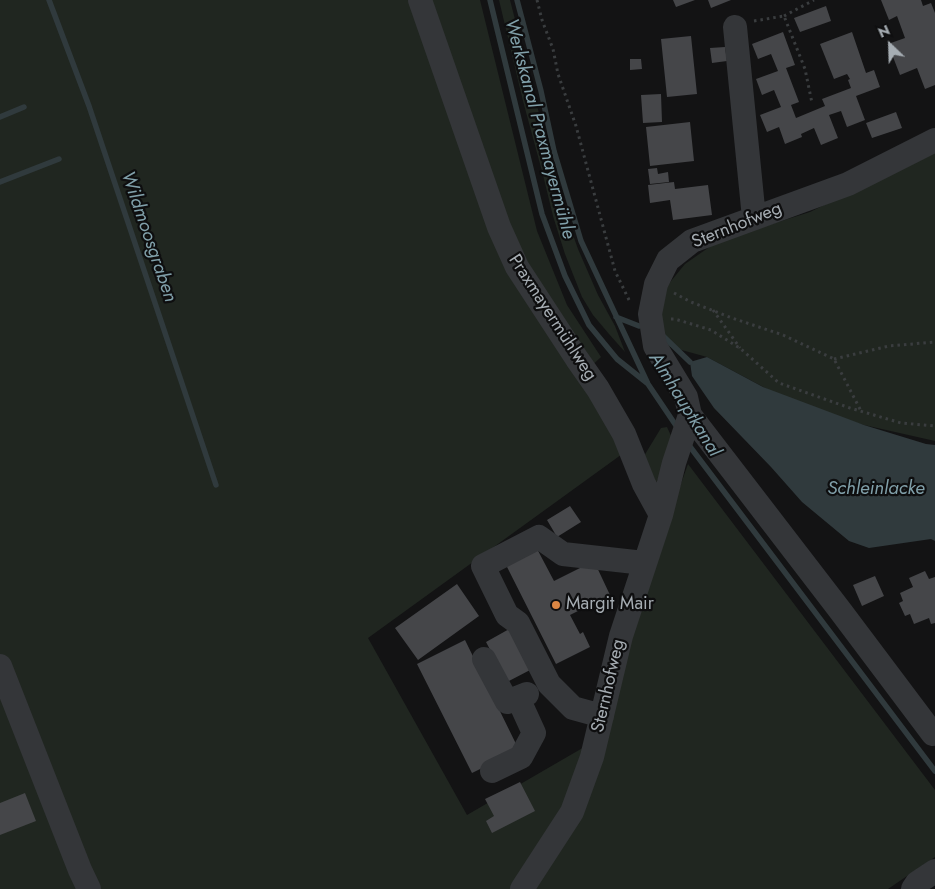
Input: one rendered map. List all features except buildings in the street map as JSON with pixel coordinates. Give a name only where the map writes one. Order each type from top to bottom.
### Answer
[{"type":"street","name":"Praxmayermühlweg","points":[[420,0],[498,227],[517,267],[598,389],[624,434],[644,484],[661,515]]},
{"type":"street","points":[[741,24],[754,218]]},
{"type":"street","name":"Sternhofweg","points":[[933,734],[839,608],[690,415],[686,397],[655,346],[650,314],[656,284],[668,260],[692,241],[848,184],[935,140]]},
{"type":"street","name":"Sternhofweg","points":[[522,889],[572,812],[592,757],[621,636],[661,515],[674,463],[690,415]]},
{"type":"street","points":[[602,716],[573,708],[549,684],[518,623],[507,614],[483,566],[539,537],[563,554],[644,563]]},
{"type":"street","points":[[484,658],[507,702],[549,684]]},
{"type":"street","points":[[0,666],[76,861],[89,889]]},
{"type":"street","points":[[492,771],[521,757],[534,733],[518,698]]},
{"type":"street","points":[[913,889],[916,883],[935,871]]},
{"type":"path","points":[[537,0],[553,49],[558,74],[576,126],[615,271],[630,304]]},
{"type":"path","points":[[741,24],[784,16],[814,0]]},
{"type":"path","points":[[784,16],[804,69],[812,103]]},
{"type":"path","points":[[656,284],[691,302],[783,335],[834,359],[862,411]]},
{"type":"path","points":[[712,310],[741,349],[778,383],[901,423],[935,426]]},
{"type":"path","points":[[651,320],[676,319],[710,330],[741,349]]},
{"type":"path","points":[[834,359],[889,346],[935,342]]},
{"type":"shaded area","points":[[0,0],[480,0],[537,231],[567,305],[601,357],[584,373],[625,452],[368,638],[467,815],[605,735],[635,613],[688,464],[935,790],[935,857],[888,889],[0,889]]},
{"type":"shaded area","points":[[499,0],[510,0],[567,218],[578,249],[598,295],[615,326],[625,352],[593,315],[582,297],[565,254],[553,216],[523,101]]},
{"type":"shaded area","points":[[935,150],[935,441],[864,425],[799,406],[707,357],[667,346],[658,329],[667,286],[685,264],[718,241],[810,212]]},
{"type":"shaded area","points":[[667,427],[672,438],[656,483],[644,456],[661,428]]},
{"type":"water","name":"Schleinlacke","points":[[707,357],[763,387],[864,425],[935,445],[935,541],[931,539],[869,548],[849,541],[802,502],[714,408],[692,376],[690,362]]},
{"type":"waterway","name":"Wildmoosgraben","points":[[49,0],[89,106],[216,485]]},
{"type":"waterway","name":"Werkskanal Praxmayermühle","points":[[490,0],[542,214],[565,276],[589,325],[617,359],[647,383]]},
{"type":"waterway","name":"Almhauptkanal","points":[[517,0],[541,91],[554,151],[581,241],[648,384],[679,430]]},
{"type":"waterway","points":[[0,117],[24,107]]},
{"type":"waterway","points":[[0,182],[59,159]]},
{"type":"waterway","name":"Schleinlacke","points":[[616,317],[639,326]]},
{"type":"waterway","name":"Schleinlacke","points":[[662,335],[690,362]]},
{"type":"waterway","name":"Almhauptkanal","points":[[688,444],[935,771]]},
{"type":"place","name":"Margit Mair","points":[[556,605]]}]
